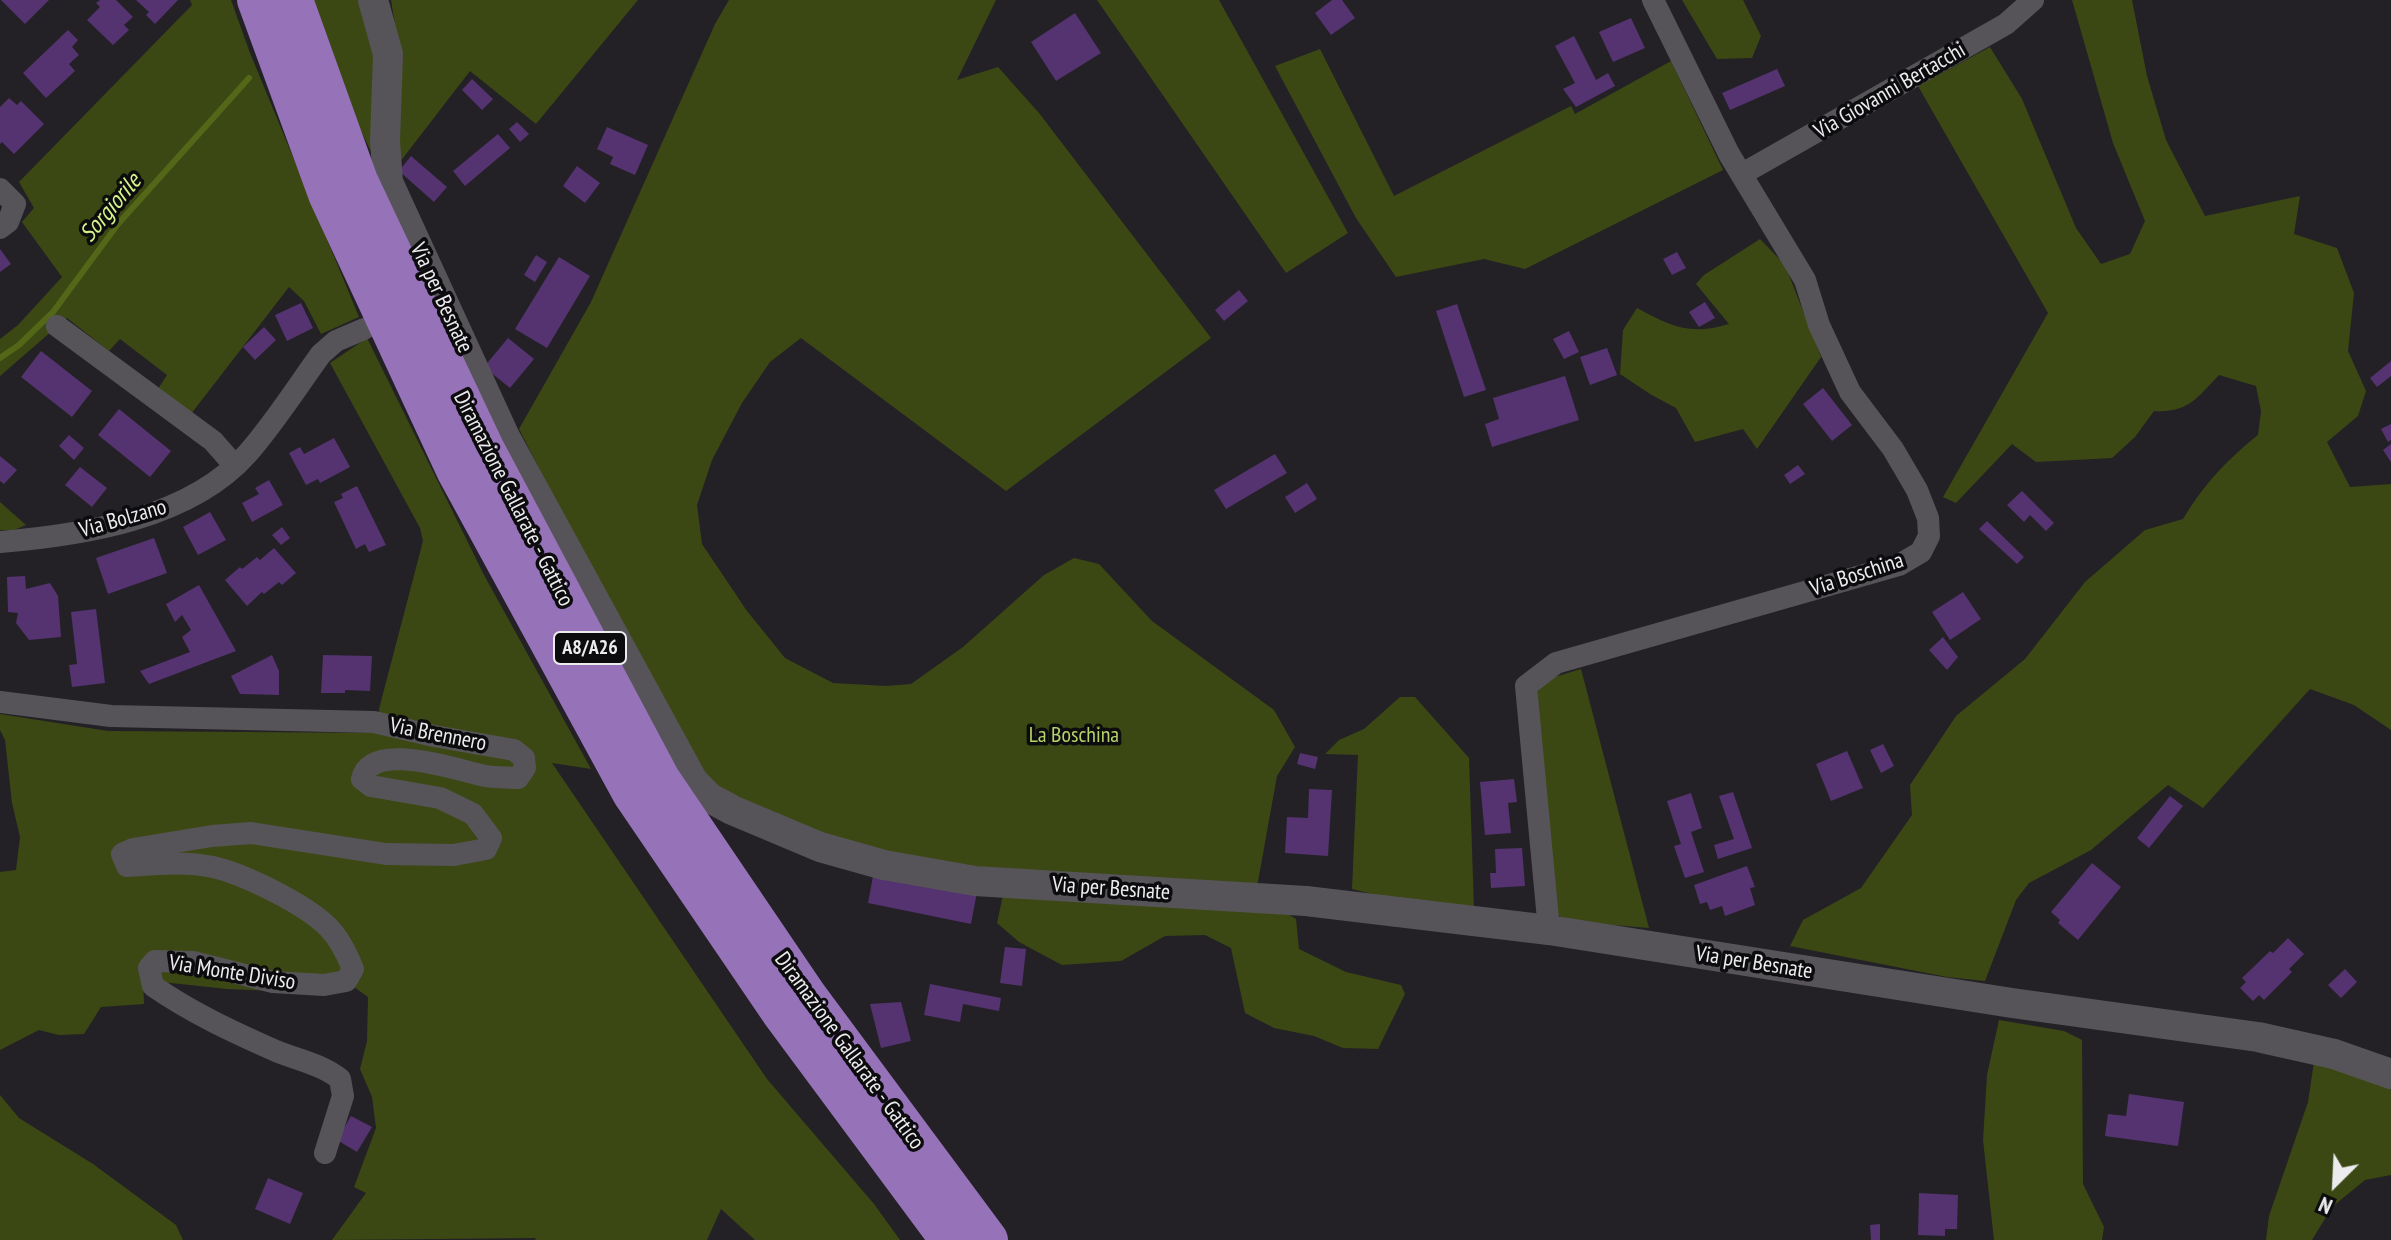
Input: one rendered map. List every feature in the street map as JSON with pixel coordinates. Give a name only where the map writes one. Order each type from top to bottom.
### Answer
[{"type":"highway","name":"Diramazione Gallarate - Gattico","points":[[257,0],[328,194],[457,472],[632,793],[781,1012],[950,1240]]},
{"type":"highway","name":"Diramazione Gallarate - Gattico","points":[[293,0],[358,181],[485,450],[660,779],[807,996],[988,1240]]},
{"type":"street","name":"Via per Besnate","points":[[373,0],[388,54],[385,141],[388,182],[438,306],[513,451],[693,781],[710,798],[820,847],[884,865],[975,881],[1306,901],[1549,930],[2012,1003],[2258,1037],[2334,1054],[2391,1074]]},
{"type":"street","name":"Via Boschina","points":[[1549,930],[1526,686],[1556,663],[1899,565],[1921,552],[1929,536],[1928,518],[1917,490],[1893,449],[1850,392],[1819,325],[1805,280],[1729,154],[1653,0]]},
{"type":"street","name":"Via Giovanni Bertacchi","points":[[1742,174],[2006,24],[2033,0]]},
{"type":"street","points":[[0,228],[8,222],[7,197]]},
{"type":"street","points":[[57,326],[213,441],[235,466]]},
{"type":"street","name":"Via Bolzano","points":[[0,542],[60,536],[117,523],[172,506],[205,490],[248,453],[321,354],[336,341],[364,329]]},
{"type":"street","name":"Via Brennero","points":[[0,702],[111,716],[374,722],[514,750],[524,758],[525,768],[518,778],[488,776],[401,757],[369,764],[364,771],[362,779],[371,786],[440,798],[473,814],[491,838],[486,849]]},
{"type":"street","name":"Via Monte Diviso","points":[[325,1153],[343,1096],[340,1079],[326,1068],[286,1055],[219,1026],[170,999],[153,986],[149,968],[155,961],[193,962],[273,982],[324,985],[346,981],[353,969],[345,950],[327,926],[257,884],[213,867],[183,864],[127,866],[122,854],[133,849],[189,839],[251,833],[386,854],[454,855],[486,849]]},
{"type":"green space","points":[[190,0],[231,0],[359,317],[321,334],[304,301],[289,287],[191,414],[158,389],[167,375],[120,339],[109,351],[67,318],[0,376],[0,339],[18,325],[62,277],[22,222],[34,208],[19,182],[192,5]]},
{"type":"green space","points":[[311,0],[360,0],[379,54],[372,154],[344,95]]},
{"type":"green space","points":[[391,0],[638,0],[536,124],[470,71],[393,171],[401,62]]},
{"type":"green space","name":"La Boschina","points":[[729,0],[996,0],[957,80],[998,67],[1039,113],[1211,338],[1006,491],[801,338],[770,362],[742,403],[712,460],[697,505],[702,544],[747,611],[785,658],[833,683],[886,686],[911,684],[963,647],[1044,575],[1074,558],[1099,564],[1152,621],[1274,710],[1295,747],[1277,776],[1257,887],[916,862],[850,845],[718,794],[691,766],[519,429],[591,302],[715,24]]},
{"type":"green space","points":[[1097,0],[1219,0],[1348,233],[1286,273]]},
{"type":"green space","points":[[1682,0],[1743,0],[1761,36],[1752,58],[1717,59]]},
{"type":"green space","points":[[2072,0],[2132,0],[2147,76],[2166,140],[2205,216],[2300,196],[2294,234],[2337,248],[2354,293],[2348,351],[2366,391],[2358,416],[2327,442],[2350,487],[2391,484],[2391,730],[2354,705],[2310,689],[2203,808],[2168,785],[2091,850],[2029,883],[2016,900],[1985,981],[1947,977],[1790,946],[1803,920],[1861,888],[1912,815],[1910,785],[1956,716],[2025,659],[2085,582],[2145,530],[2183,519],[2217,473],[2258,435],[2261,411],[2256,386],[2219,375],[2184,407],[2154,411],[2135,437],[2112,458],[2036,462],[2012,444],[1956,503],[1943,497],[2048,313],[1918,86],[1990,47],[2022,99],[2076,228],[2101,264],[2130,254],[2145,221],[2113,143]]},
{"type":"green space","points":[[1320,49],[1394,196],[1571,106],[1575,114],[1671,61],[1723,170],[1525,269],[1484,259],[1396,277],[1356,218],[1275,66]]},
{"type":"green space","points":[[1760,239],[1785,265],[1821,357],[1757,449],[1743,429],[1695,442],[1676,408],[1620,374],[1623,330],[1637,308],[1660,320],[1691,329],[1729,324],[1696,284],[1704,275]]},
{"type":"green space","points":[[367,338],[484,575],[591,769],[552,763],[767,1079],[874,1204],[900,1240],[755,1240],[721,1209],[707,1240],[332,1240],[366,1193],[354,1187],[376,1128],[372,1097],[360,1069],[367,1041],[368,997],[354,987],[275,991],[143,980],[144,1004],[101,1007],[84,1034],[59,1035],[39,1030],[0,1050],[0,872],[16,870],[20,837],[12,803],[5,740],[0,730],[0,714],[108,731],[381,733],[379,709],[423,541],[420,528],[330,363]]},
{"type":"green space","points":[[0,502],[26,525],[14,530],[0,530]]},
{"type":"green space","points":[[1581,669],[1649,928],[1565,921],[1554,911],[1537,692],[1548,679]]},
{"type":"green space","points":[[1400,697],[1415,697],[1469,758],[1474,909],[1393,899],[1352,889],[1358,755],[1325,754],[1339,740],[1364,729]]},
{"type":"green space","points":[[1003,895],[1283,911],[1296,919],[1299,949],[1346,972],[1401,985],[1405,994],[1378,1049],[1343,1048],[1314,1036],[1274,1028],[1245,1013],[1231,948],[1205,935],[1165,936],[1121,961],[1062,965],[1019,942],[997,923]]},
{"type":"green space","points":[[1999,1020],[2064,1031],[2082,1040],[2083,1184],[2104,1227],[2102,1240],[1994,1240],[1983,1140],[1987,1075]]},
{"type":"green space","points":[[2314,1062],[2391,1085],[2391,1175],[2365,1180],[2332,1207],[2312,1240],[2266,1240],[2269,1216],[2308,1102]]},
{"type":"green space","points":[[0,1095],[19,1118],[93,1164],[176,1225],[183,1240],[0,1240]]},
{"type":"building","points":[[1,0],[49,0],[25,24]]},
{"type":"building","points":[[116,0],[133,17],[124,25],[129,30],[113,45],[87,20],[100,7],[96,3]]},
{"type":"building","points":[[136,0],[178,0],[155,24],[146,15],[149,12]]},
{"type":"building","points":[[1332,0],[1342,0],[1355,18],[1331,35],[1315,13]]},
{"type":"building","points":[[1075,13],[1101,53],[1056,81],[1031,42]]},
{"type":"building","points":[[1631,18],[1645,48],[1613,62],[1599,32]]},
{"type":"building","points":[[68,30],[78,40],[72,47],[79,55],[69,64],[75,71],[46,98],[23,73]]},
{"type":"building","points":[[1574,36],[1596,80],[1608,73],[1615,86],[1576,107],[1563,89],[1575,83],[1555,46]]},
{"type":"building","points":[[1777,69],[1785,86],[1730,110],[1722,93]]},
{"type":"building","points":[[472,79],[493,99],[482,110],[462,90]]},
{"type":"building","points":[[9,98],[17,105],[21,101],[44,124],[14,154],[2,142],[0,144],[0,107]]},
{"type":"building","points":[[517,122],[529,134],[520,142],[509,129]]},
{"type":"building","points":[[607,127],[648,145],[635,175],[610,164],[613,157],[597,149]]},
{"type":"building","points":[[498,134],[510,148],[465,186],[453,171]]},
{"type":"building","points":[[411,156],[447,187],[434,202],[399,171]]},
{"type":"building","points":[[577,166],[600,183],[585,203],[563,186]]},
{"type":"building","points":[[0,249],[11,264],[0,272]]},
{"type":"building","points":[[1677,252],[1686,268],[1672,275],[1663,259]]},
{"type":"building","points":[[536,255],[547,262],[535,282],[524,275]]},
{"type":"building","points":[[559,257],[590,276],[547,348],[515,329]]},
{"type":"building","points":[[1239,290],[1248,301],[1224,321],[1215,310]]},
{"type":"building","points":[[1705,302],[1715,318],[1699,327],[1689,312]]},
{"type":"building","points":[[301,303],[313,328],[287,341],[275,315]]},
{"type":"building","points":[[1457,304],[1486,390],[1464,397],[1436,311]]},
{"type":"building","points":[[264,327],[276,340],[255,360],[243,347]]},
{"type":"building","points":[[1569,331],[1579,352],[1564,359],[1553,339]]},
{"type":"building","points":[[508,338],[534,359],[510,388],[484,367]]},
{"type":"building","points":[[1607,348],[1617,375],[1590,385],[1580,357]]},
{"type":"building","points":[[41,351],[92,391],[72,417],[21,377]]},
{"type":"building","points":[[2391,361],[2391,376],[2377,387],[2370,378]]},
{"type":"building","points":[[1565,376],[1579,420],[1492,447],[1485,424],[1499,419],[1493,398]]},
{"type":"building","points":[[1823,388],[1852,425],[1832,441],[1803,404]]},
{"type":"building","points":[[119,409],[171,451],[150,477],[98,435]]},
{"type":"building","points":[[2391,424],[2391,440],[2388,442],[2381,429]]},
{"type":"building","points":[[69,435],[84,448],[74,460],[59,446]]},
{"type":"building","points":[[334,438],[350,467],[320,483],[318,479],[306,485],[289,453],[300,447],[304,454]]},
{"type":"building","points":[[2391,444],[2391,462],[2383,450]]},
{"type":"building","points":[[1275,454],[1287,473],[1226,509],[1214,490]]},
{"type":"building","points":[[0,456],[17,470],[4,484],[0,481]]},
{"type":"building","points":[[1798,465],[1805,474],[1790,484],[1784,475]]},
{"type":"building","points":[[80,467],[107,488],[92,507],[65,485]]},
{"type":"building","points":[[269,480],[283,505],[252,522],[242,503],[259,494],[255,488]]},
{"type":"building","points":[[1307,483],[1317,499],[1295,513],[1285,497]]},
{"type":"building","points":[[357,486],[386,545],[369,552],[365,544],[356,549],[334,502],[343,498],[341,494]]},
{"type":"building","points":[[2022,491],[2054,523],[2046,531],[2030,515],[2024,522],[2007,505]]},
{"type":"building","points":[[210,512],[226,540],[198,555],[183,527]]},
{"type":"building","points":[[1987,521],[2024,557],[2017,564],[1979,529]]},
{"type":"building","points":[[282,527],[290,538],[281,545],[272,535]]},
{"type":"building","points":[[154,538],[167,573],[108,594],[96,558]]},
{"type":"building","points":[[274,548],[296,573],[282,585],[279,582],[264,594],[262,592],[247,606],[225,580],[240,567],[242,569],[257,557],[260,560]]},
{"type":"building","points":[[25,576],[26,589],[50,583],[58,596],[61,637],[29,640],[16,623],[18,613],[8,612],[7,577]]},
{"type":"building","points":[[199,585],[236,651],[149,684],[140,671],[190,652],[182,637],[191,630],[182,615],[175,622],[166,604]]},
{"type":"building","points":[[1963,592],[1981,619],[1950,640],[1932,612]]},
{"type":"building","points":[[96,609],[105,683],[72,687],[69,665],[77,664],[71,612]]},
{"type":"building","points":[[1943,637],[1958,657],[1947,670],[1929,650]]},
{"type":"building","points":[[272,655],[279,671],[279,695],[240,694],[231,676]]},
{"type":"building","points":[[323,655],[372,656],[370,691],[321,693]]},
{"type":"building","points":[[1883,744],[1894,766],[1881,773],[1870,750]]},
{"type":"building","points":[[1847,751],[1863,788],[1831,801],[1816,764]]},
{"type":"building","points":[[1300,753],[1318,757],[1315,769],[1297,764]]},
{"type":"building","points":[[1514,779],[1517,802],[1508,803],[1511,833],[1485,835],[1480,782]]},
{"type":"building","points":[[1309,789],[1332,790],[1328,856],[1285,853],[1287,817],[1308,818]]},
{"type":"building","points":[[1733,792],[1752,848],[1718,859],[1714,845],[1734,839],[1719,796]]},
{"type":"building","points":[[1691,793],[1702,828],[1691,832],[1704,872],[1685,878],[1674,846],[1681,844],[1667,801]]},
{"type":"building","points":[[2170,796],[2183,806],[2149,848],[2137,838]]},
{"type":"building","points":[[1522,848],[1525,886],[1491,888],[1490,873],[1496,873],[1495,849]]},
{"type":"building","points":[[2092,863],[2121,887],[2078,940],[2058,923],[2060,920],[2051,912]]},
{"type":"building","points":[[1747,866],[1755,887],[1750,888],[1755,905],[1725,916],[1722,906],[1710,910],[1707,902],[1700,904],[1694,885]]},
{"type":"building","points":[[874,871],[977,892],[971,924],[868,903]]},
{"type":"building","points":[[2288,938],[2304,954],[2289,969],[2292,972],[2264,1000],[2259,995],[2253,1001],[2240,988],[2246,982],[2242,978]]},
{"type":"building","points":[[1005,947],[1026,949],[1022,986],[1000,983]]},
{"type":"building","points":[[2345,969],[2357,982],[2341,998],[2328,985]]},
{"type":"building","points":[[930,984],[1001,998],[999,1011],[963,1004],[960,1022],[924,1015]]},
{"type":"building","points":[[901,1002],[911,1041],[881,1048],[870,1004]]},
{"type":"building","points":[[2129,1094],[2184,1102],[2178,1146],[2105,1136],[2108,1114],[2126,1116]]},
{"type":"building","points":[[351,1116],[372,1127],[357,1152],[337,1140]]},
{"type":"building","points":[[268,1178],[303,1193],[290,1224],[255,1209]]},
{"type":"building","points":[[1919,1193],[1958,1195],[1957,1229],[1945,1229],[1945,1236],[1918,1235]]},
{"type":"building","points":[[1880,1224],[1880,1240],[1871,1240],[1870,1225]]},
{"type":"waterway","name":"Sorgiorile","points":[[0,358],[19,345],[53,312],[118,224],[249,78]]}]
